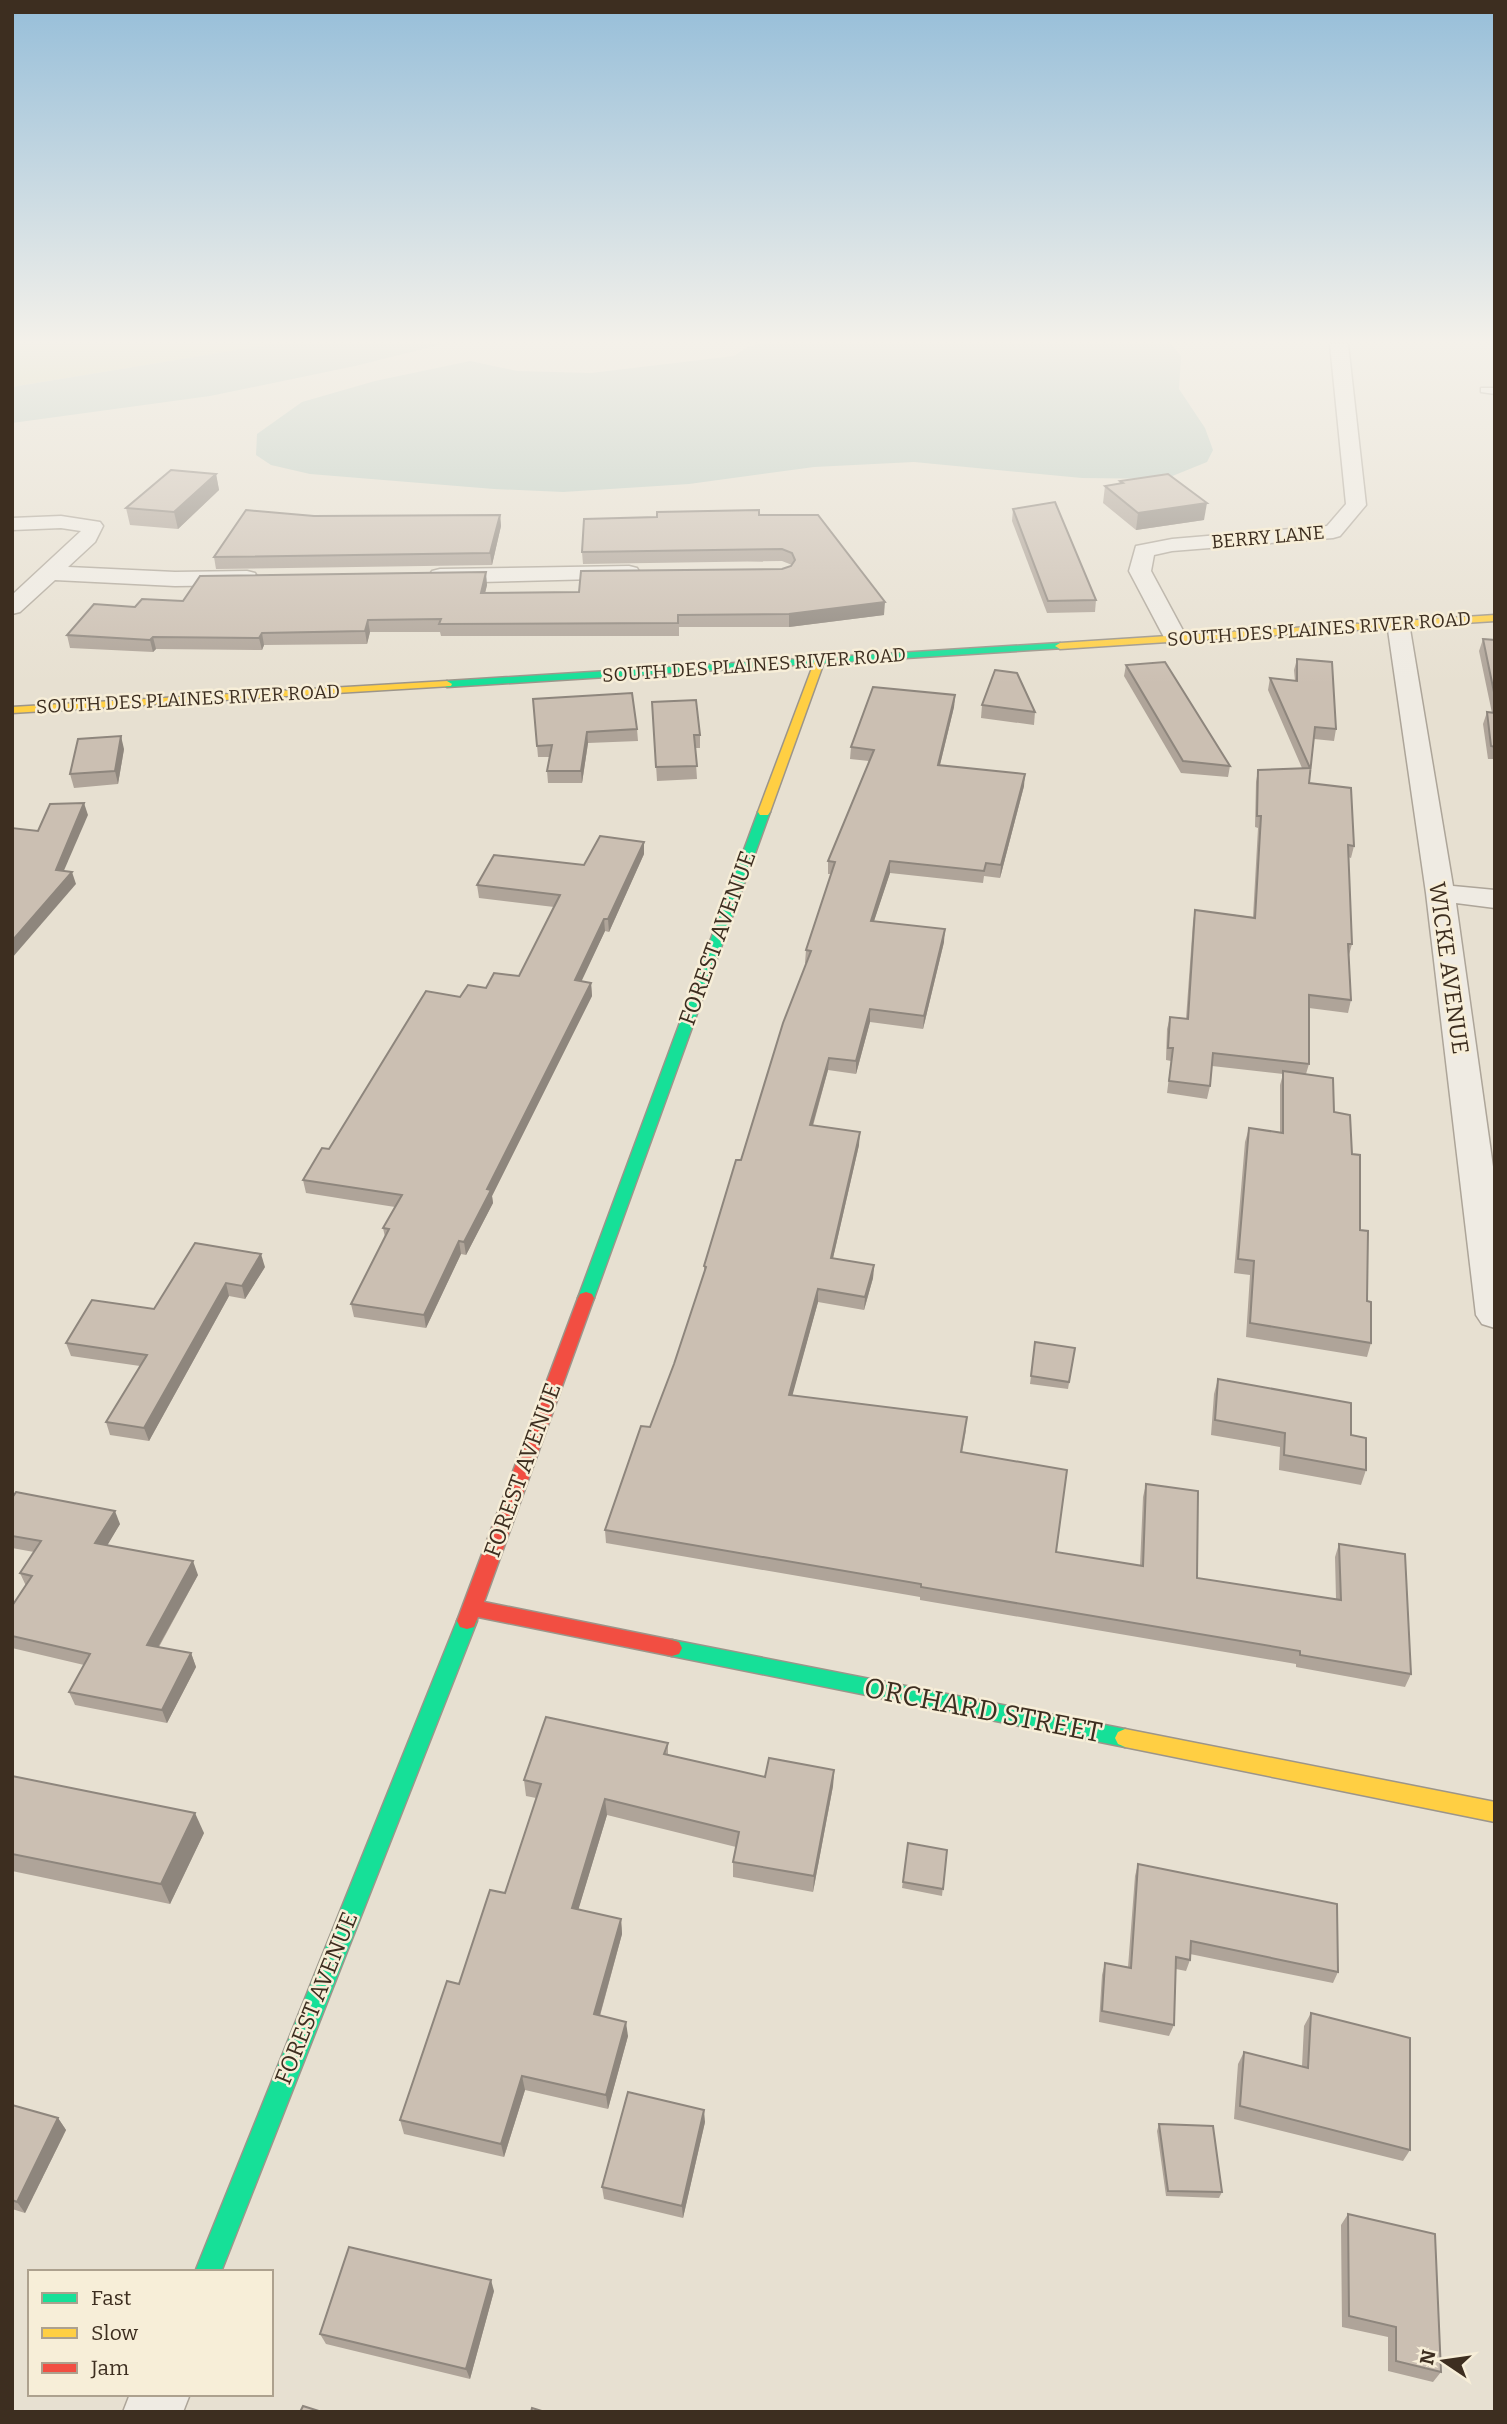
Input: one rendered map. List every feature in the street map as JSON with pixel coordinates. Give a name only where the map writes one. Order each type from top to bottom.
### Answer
[{"type":"street","name":"BERRY LANE","points":[[1175,638],[1140,571],[1144,551],[1172,545],[1333,533],[1356,505],[1351,457]]},
{"type":"street","points":[[12,524],[61,522],[93,526],[88,538],[12,607]]},
{"type":"street","points":[[48,573],[175,579],[271,578]]},
{"type":"street","points":[[423,576],[644,573]]},
{"type":"street","name":"SOUTH DES PLAINES RIVER ROAD","points":[[12,710],[1495,618]]},
{"type":"street","name":"WICKE AVENUE","points":[[1398,623],[1440,893],[1495,1315]]},
{"type":"street","name":"FOREST AVENUE","points":[[209,2270],[472,1608],[819,662]]},
{"type":"street","points":[[1440,893],[1495,899]]},
{"type":"street","name":"ORCHARD STREET","points":[[472,1608],[1495,1812]]},
{"type":"shaded area","points":[[259,457],[1209,457],[1207,462],[1165,479],[1082,478],[914,462],[814,467],[689,484],[563,492],[310,474],[271,465]]},
{"type":"building","points":[[171,470],[216,474],[174,512],[126,508]]},
{"type":"building","points":[[1168,474],[1207,503],[1138,513],[1105,486],[1123,483],[1120,481]]},
{"type":"building","points":[[1055,502],[1096,600],[1048,601],[1013,509]]},
{"type":"building","points":[[246,510],[314,516],[500,515],[490,553],[214,557]]},
{"type":"building","points":[[759,510],[759,515],[818,515],[885,602],[789,614],[678,615],[678,623],[439,624],[441,619],[368,620],[365,631],[262,633],[259,638],[153,637],[150,640],[67,635],[94,604],[135,607],[142,599],[183,601],[200,576],[486,572],[481,593],[579,592],[581,571],[782,569],[791,566],[795,560],[792,553],[782,549],[582,552],[584,519],[657,517],[657,512]]},
{"type":"building","points":[[1483,639],[1495,640],[1495,697]]},
{"type":"building","points":[[1297,659],[1332,662],[1336,729],[1315,727],[1309,783],[1351,788],[1354,846],[1348,845],[1352,944],[1348,944],[1351,1000],[1309,995],[1309,1064],[1213,1053],[1210,1086],[1169,1081],[1173,1048],[1168,1048],[1170,1017],[1188,1019],[1195,910],[1255,918],[1261,816],[1257,816],[1258,770],[1310,768],[1270,678],[1297,681]]},
{"type":"building","points":[[1165,662],[1230,766],[1183,761],[1126,665]]},
{"type":"building","points":[[995,670],[1017,673],[1035,712],[982,705]]},
{"type":"building","points":[[873,687],[955,695],[938,765],[1025,774],[1001,865],[986,863],[984,871],[890,861],[871,921],[945,929],[924,1016],[870,1009],[856,1061],[829,1058],[810,1125],[860,1132],[831,1258],[874,1265],[865,1297],[818,1289],[789,1395],[967,1417],[961,1452],[1067,1470],[1056,1552],[1143,1566],[1146,1484],[1198,1491],[1197,1578],[1341,1600],[1339,1544],[1405,1554],[1411,1674],[1300,1655],[1300,1651],[605,1530],[641,1426],[650,1427],[674,1364],[706,1267],[704,1266],[736,1160],[741,1160],[783,1023],[811,951],[806,950],[835,862],[828,861],[874,750],[851,747]]},
{"type":"building","points":[[632,693],[637,729],[587,732],[581,771],[547,771],[552,745],[537,746],[533,699]]},
{"type":"building","points":[[696,700],[700,735],[694,735],[697,766],[656,767],[652,702]]},
{"type":"building","points":[[1487,712],[1495,713],[1495,747],[1491,746]]},
{"type":"building","points":[[121,736],[115,771],[70,774],[78,739]]},
{"type":"building","points":[[84,803],[56,870],[72,872],[12,941],[12,828],[38,831],[50,804]]},
{"type":"building","points":[[600,836],[644,842],[608,919],[604,919],[575,980],[591,983],[487,1189],[491,1190],[464,1242],[459,1241],[424,1315],[351,1304],[389,1229],[383,1228],[402,1195],[303,1180],[322,1148],[329,1149],[426,991],[460,997],[468,985],[486,988],[494,973],[519,976],[560,895],[477,885],[494,855],[584,865]]},
{"type":"building","points":[[1283,1071],[1333,1078],[1334,1112],[1350,1115],[1352,1154],[1360,1155],[1360,1230],[1368,1231],[1367,1301],[1371,1302],[1371,1343],[1250,1323],[1254,1261],[1238,1259],[1249,1128],[1283,1133]]},
{"type":"building","points":[[195,1243],[261,1254],[242,1286],[226,1283],[144,1428],[106,1422],[147,1355],[66,1343],[92,1300],[154,1309]]},
{"type":"building","points":[[1035,1342],[1075,1348],[1069,1382],[1031,1376]]},
{"type":"building","points":[[1218,1379],[1351,1403],[1351,1435],[1366,1438],[1366,1470],[1284,1455],[1285,1433],[1215,1420]]},
{"type":"building","points":[[16,1492],[115,1511],[95,1543],[193,1561],[147,1645],[191,1653],[162,1710],[69,1692],[90,1654],[12,1636],[12,1606],[32,1576],[20,1573],[41,1541],[12,1536],[12,1498]]},
{"type":"building","points":[[546,1717],[668,1743],[664,1754],[765,1777],[769,1758],[834,1770],[814,1876],[733,1862],[739,1832],[605,1799],[572,1908],[621,1919],[594,2014],[626,2022],[606,2095],[522,2076],[501,2144],[400,2120],[447,1981],[459,1984],[490,1890],[505,1893],[541,1784],[524,1780]]},
{"type":"building","points":[[12,1776],[195,1813],[161,1884],[12,1854]]},
{"type":"building","points":[[908,1843],[947,1850],[943,1889],[903,1882]]},
{"type":"building","points":[[1138,1864],[1337,1904],[1338,1972],[1191,1941],[1190,1960],[1176,1957],[1174,2025],[1102,2011],[1105,1963],[1131,1968]]},
{"type":"building","points":[[1311,2013],[1410,2038],[1410,2150],[1240,2106],[1244,2052],[1308,2068]]},
{"type":"building","points":[[628,2092],[704,2110],[682,2206],[602,2187]]},
{"type":"building","points":[[12,2105],[58,2118],[17,2202],[12,2200]]},
{"type":"building","points":[[1159,2124],[1213,2126],[1222,2192],[1168,2191]]},
{"type":"building","points":[[1348,2214],[1435,2234],[1441,2372],[1396,2361],[1396,2327],[1349,2316]]},
{"type":"building","points":[[349,2247],[491,2280],[466,2369],[320,2334]]},
{"type":"building","points":[[303,2406],[322,2412],[300,2412]]},
{"type":"traffic: fast","points":[[447,684],[1060,646]]},
{"type":"traffic: fast","points":[[586,1298],[764,812]]},
{"type":"traffic: fast","points":[[209,2270],[467,1621]]},
{"type":"traffic: fast","points":[[672,1648],[1125,1738]]},
{"type":"traffic: slow","points":[[1060,646],[1495,618]]},
{"type":"traffic: slow","points":[[764,812],[819,662]]},
{"type":"traffic: slow","points":[[12,710],[447,684]]},
{"type":"traffic: slow","points":[[1125,1738],[1495,1812]]},
{"type":"traffic: jam","points":[[467,1621],[586,1298]]},
{"type":"traffic: jam","points":[[472,1608],[672,1648]]}]
